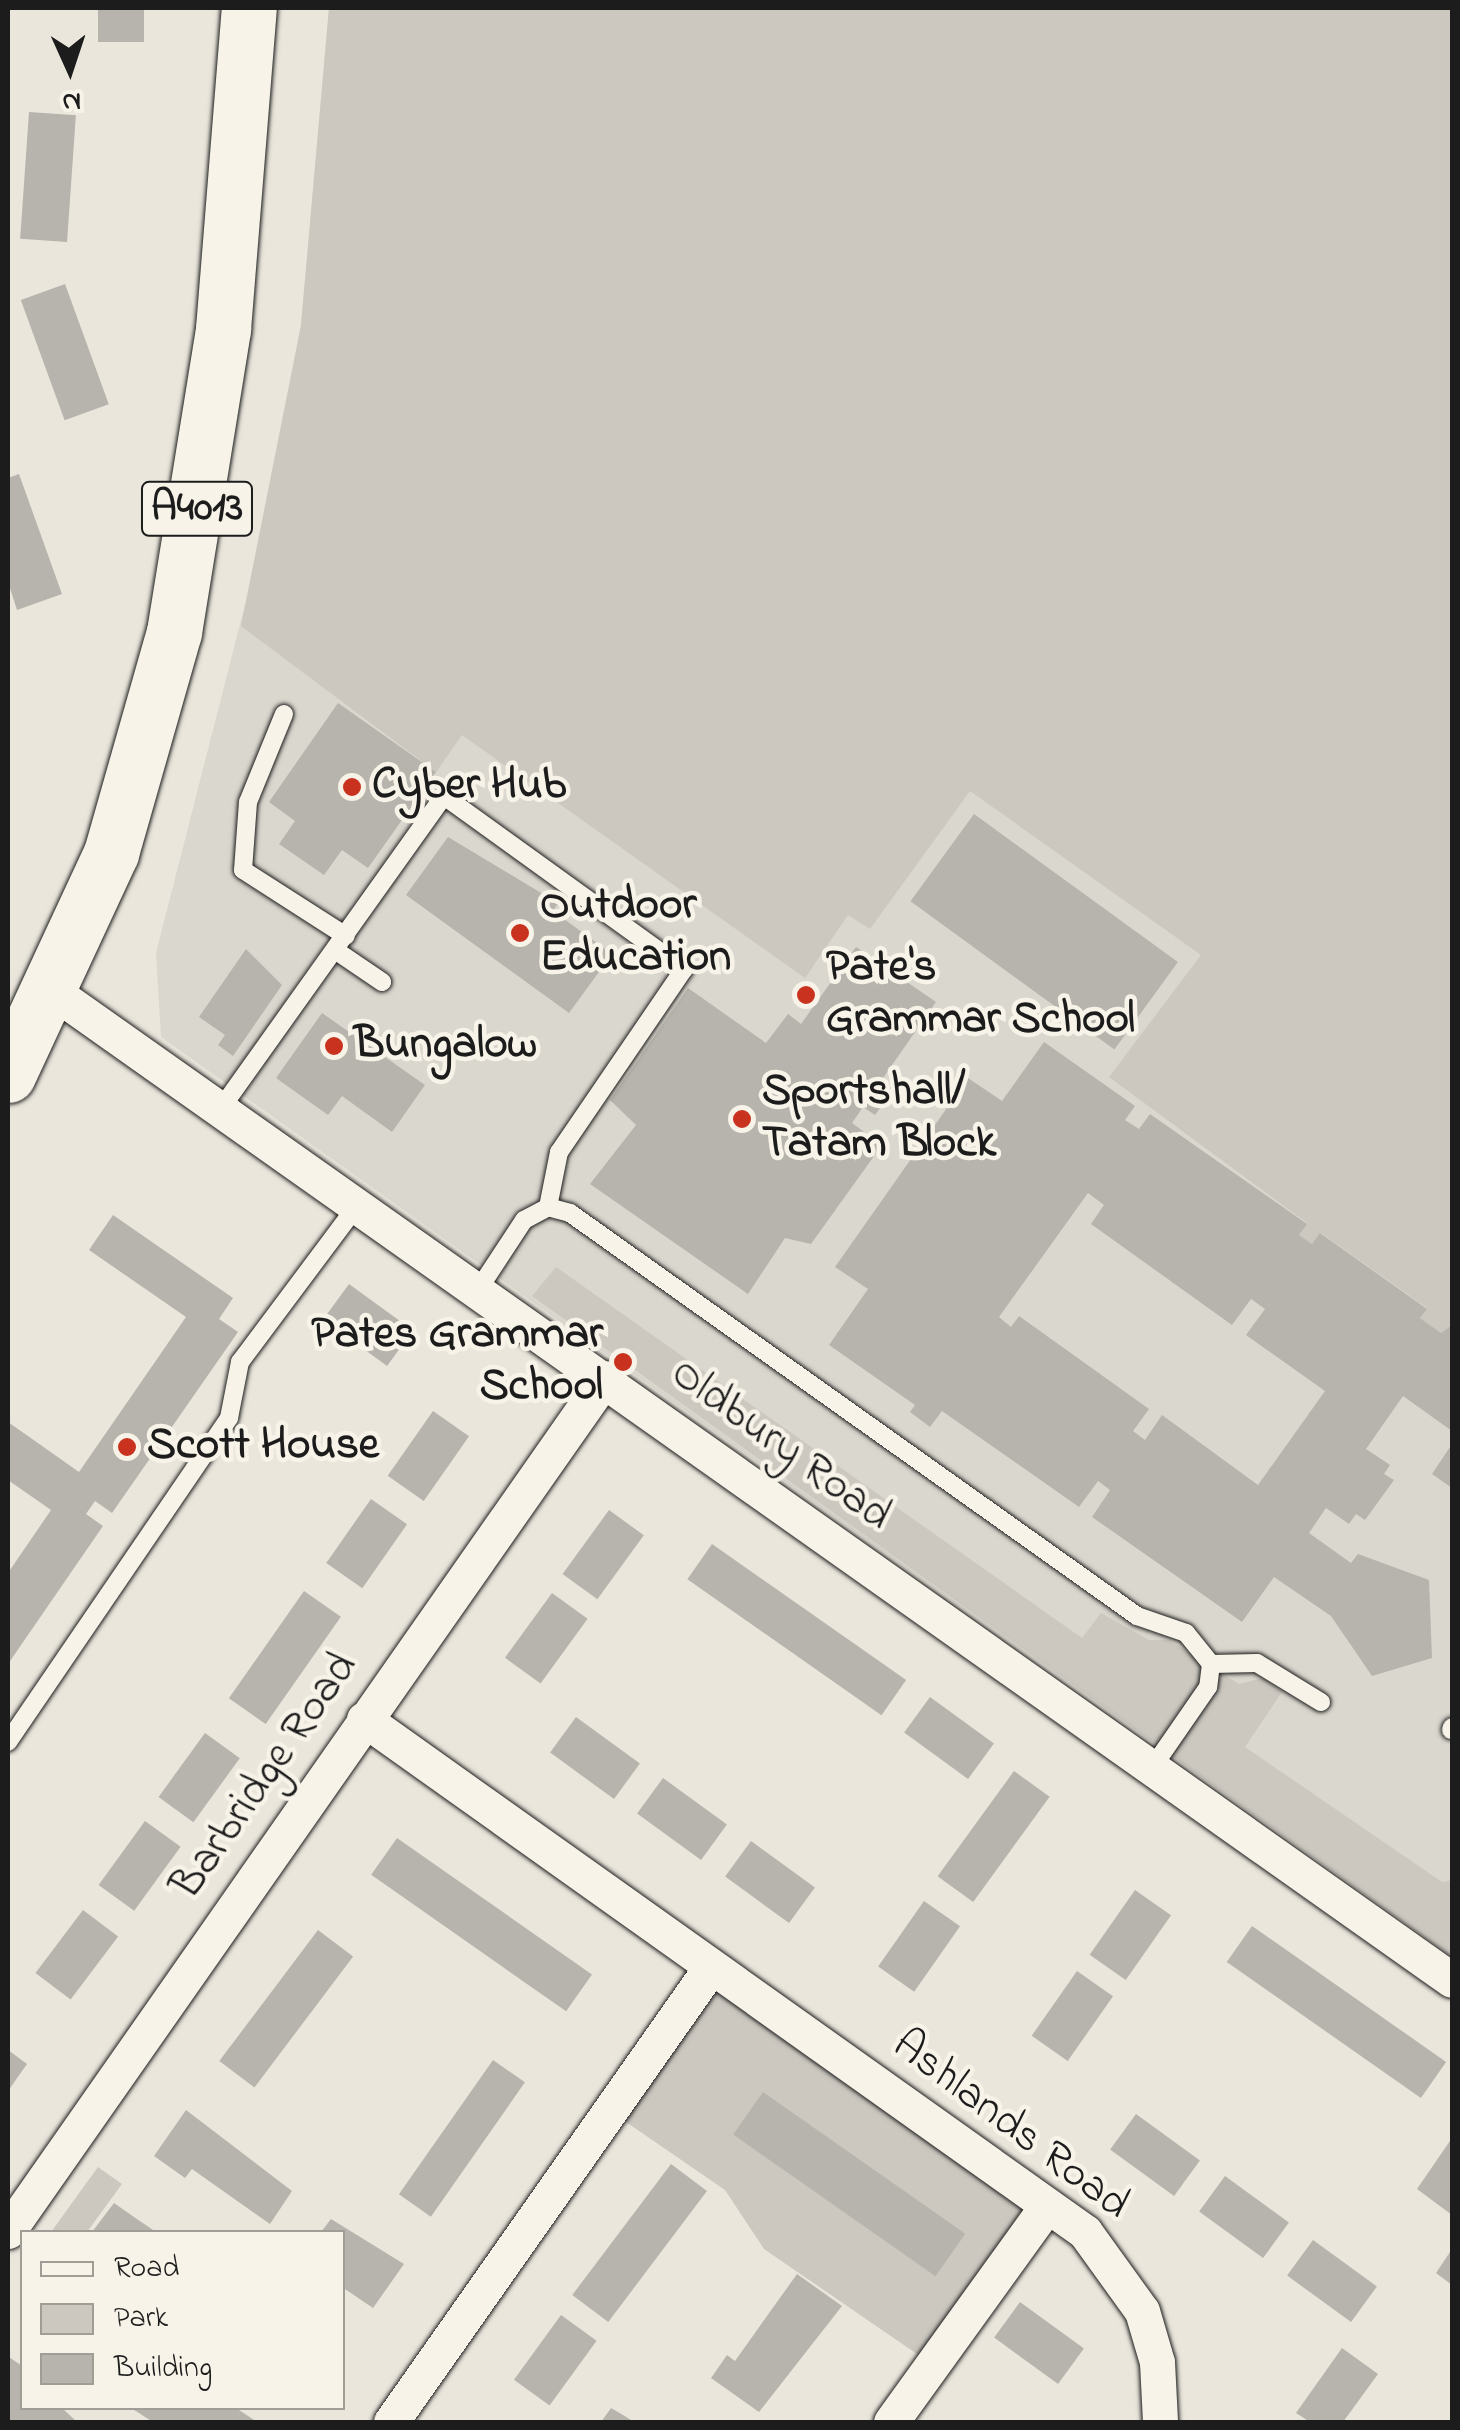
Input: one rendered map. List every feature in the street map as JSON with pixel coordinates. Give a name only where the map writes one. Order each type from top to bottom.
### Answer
[{"type":"main road","name":"A4013","points":[[8,1075],[51,990],[134,792],[174,632],[223,329],[250,8]]},
{"type":"street","name":"Oldbury Road","points":[[51,990],[480,1287],[1150,1771],[1452,1980]]},
{"type":"street","name":"Barbridge Road","points":[[11,2218],[605,1378]]},
{"type":"street","name":"Ashlands Road","points":[[364,1720],[1047,2206],[1117,2268],[1142,2312],[1156,2362],[1160,2422]]},
{"type":"street","points":[[391,2422],[711,1967]]},
{"type":"street","points":[[891,2422],[1047,2206]]},
{"type":"lane","points":[[284,714],[248,802],[243,870],[340,943],[382,982]]},
{"type":"lane","points":[[222,1107],[444,796],[684,969],[559,1152],[548,1207]]},
{"type":"lane","points":[[8,1742],[229,1418],[240,1362],[358,1202]]},
{"type":"lane","points":[[480,1287],[524,1220],[548,1207],[570,1213],[1137,1616],[1186,1633],[1211,1664],[1208,1687],[1150,1771]]},
{"type":"lane","points":[[1211,1664],[1257,1663],[1321,1702]]},
{"type":"shaded area","name":"Pate's Grammar School","points":[[329,8],[1452,8],[1451,1956],[161,1037],[156,953],[263,534],[301,325]]},
{"type":"green space","points":[[329,8],[1452,8],[1452,1325],[1441,1333],[1420,1318],[1427,1308],[1321,1233],[1312,1244],[1299,1235],[1307,1223],[1109,1077],[1201,955],[970,791],[870,929],[848,915],[805,978],[462,735],[436,772],[241,626],[301,325]]},
{"type":"green space","points":[[556,1267],[1082,1638],[1101,1613],[1149,1640],[1168,1640],[1239,1684],[1263,1678],[1282,1692],[1245,1747],[1442,1882],[1452,1880],[1451,1956],[532,1296]]},
{"type":"green space","points":[[711,1967],[1047,2206],[933,2365],[764,2249],[725,2190],[610,2111]]},
{"type":"green space","points":[[98,2167],[122,2184],[88,2230],[52,2230]]},
{"type":"building","points":[[98,8],[144,8],[144,42],[98,42]]},
{"type":"building","points":[[29,112],[76,115],[67,242],[20,239]]},
{"type":"building","points":[[65,284],[109,404],[65,420],[21,300]]},
{"type":"building","points":[[19,474],[62,594],[17,610],[8,582],[8,478]]},
{"type":"building","name":"Cyber Hub","points":[[338,703],[436,772],[368,868],[342,850],[324,875],[279,844],[295,821],[269,802]]},
{"type":"building","points":[[974,814],[1178,962],[1114,1049],[911,901]]},
{"type":"building","name":"Outdoor Education","points":[[448,837],[558,903],[553,911],[612,954],[569,1013],[406,895]]},
{"type":"building","name":"Sportshall/ Tatam Block","points":[[856,947],[936,1002],[883,1078],[895,1087],[875,1115],[863,1107],[852,1123],[882,1145],[811,1244],[785,1238],[748,1294],[590,1184],[636,1125],[610,1100],[688,988],[766,1043],[788,1014],[801,1024]]},
{"type":"building","points":[[246,949],[282,985],[233,1056],[218,1045],[225,1035],[199,1017]]},
{"type":"building","name":"Bungalow","points":[[322,1013],[425,1085],[392,1132],[342,1096],[328,1115],[276,1078]]},
{"type":"building","points":[[1044,1042],[1135,1106],[1125,1120],[1139,1129],[1150,1114],[1307,1224],[1299,1235],[1312,1244],[1320,1233],[1427,1309],[1420,1318],[1441,1333],[1452,1325],[1452,1431],[1403,1396],[1366,1449],[1390,1465],[1384,1474],[1394,1480],[1365,1520],[1356,1514],[1349,1524],[1326,1508],[1309,1533],[1351,1563],[1358,1554],[1429,1580],[1432,1658],[1372,1676],[1331,1616],[1274,1577],[1242,1622],[1092,1517],[1110,1490],[1098,1481],[1079,1507],[942,1411],[930,1427],[910,1412],[915,1405],[829,1345],[868,1289],[835,1267],[968,1078],[1002,1101]],"holes":[[[1088,1193],[1104,1205],[1091,1224],[1232,1325],[1251,1299],[1265,1309],[1246,1335],[1325,1391],[1258,1485],[1162,1415],[1145,1440],[1133,1431],[1149,1409],[1019,1316],[1011,1327],[999,1317]]]},
{"type":"building","name":"Scott House","points":[[113,1215],[233,1298],[219,1319],[238,1332],[112,1513],[95,1501],[86,1514],[103,1526],[8,1664],[8,1573],[51,1510],[8,1480],[8,1422],[79,1472],[186,1317],[89,1250]]},
{"type":"building","points":[[349,1284],[413,1330],[387,1366],[323,1320]]},
{"type":"building","points":[[433,1411],[469,1436],[424,1501],[388,1476]]},
{"type":"building","points":[[1452,1444],[1452,1488],[1432,1474]]},
{"type":"building","points":[[371,1499],[407,1524],[362,1588],[326,1563]]},
{"type":"building","points":[[609,1510],[644,1535],[597,1599],[563,1574]]},
{"type":"building","points":[[712,1544],[906,1680],[881,1715],[687,1579]]},
{"type":"building","points":[[304,1591],[341,1617],[266,1724],[229,1698]]},
{"type":"building","points":[[552,1593],[588,1619],[541,1684],[505,1658]]},
{"type":"building","points":[[930,1697],[994,1743],[968,1779],[904,1733]]},
{"type":"building","points":[[576,1717],[640,1763],[614,1799],[550,1753]]},
{"type":"building","points":[[205,1733],[240,1758],[193,1822],[159,1797]]},
{"type":"building","points":[[1014,1771],[1050,1797],[973,1902],[938,1876]]},
{"type":"building","points":[[663,1778],[727,1824],[701,1860],[637,1814]]},
{"type":"building","points":[[145,1821],[181,1847],[134,1911],[99,1885]]},
{"type":"building","points":[[397,1838],[592,1975],[566,2011],[371,1875]]},
{"type":"building","points":[[751,1841],[815,1887],[789,1923],[725,1877]]},
{"type":"building","points":[[1135,1890],[1171,1915],[1126,1980],[1090,1955]]},
{"type":"building","points":[[924,1901],[960,1926],[914,1992],[878,1967]]},
{"type":"building","points":[[83,1910],[118,1936],[71,2000],[35,1973]]},
{"type":"building","points":[[1252,1926],[1446,2062],[1421,2098],[1227,1962]]},
{"type":"building","points":[[318,1930],[353,1956],[254,2087],[219,2061]]},
{"type":"building","points":[[1077,1971],[1113,1996],[1068,2061],[1032,2036]]},
{"type":"building","points":[[8,2050],[27,2064],[8,2091]]},
{"type":"building","points":[[493,2060],[525,2082],[431,2217],[399,2194]]},
{"type":"building","points":[[763,2092],[965,2234],[936,2276],[733,2135]]},
{"type":"building","points":[[186,2110],[292,2191],[270,2224],[192,2169],[185,2178],[154,2156]]},
{"type":"building","points":[[1136,2114],[1200,2160],[1174,2196],[1110,2150]]},
{"type":"building","points":[[1452,2138],[1452,2215],[1417,2189]]},
{"type":"building","points":[[671,2164],[707,2191],[608,2322],[572,2295]]},
{"type":"building","points":[[1225,2176],[1289,2222],[1263,2258],[1199,2212]]},
{"type":"building","points":[[114,2203],[153,2230],[94,2230]]},
{"type":"building","points":[[331,2219],[404,2264],[373,2308],[345,2289],[345,2230],[323,2230]]},
{"type":"building","points":[[1313,2240],[1377,2286],[1351,2322],[1287,2276]]},
{"type":"building","points":[[1452,2249],[1452,2285],[1436,2273]]},
{"type":"building","points":[[797,2274],[842,2306],[759,2412],[711,2378],[727,2355],[735,2361]]},
{"type":"building","points":[[1020,2302],[1084,2348],[1058,2384],[994,2338]]},
{"type":"building","points":[[561,2315],[597,2341],[550,2406],[514,2380]]},
{"type":"building","points":[[1342,2348],[1378,2374],[1343,2422],[1310,2422],[1296,2413]]},
{"type":"building","points":[[9,2357],[20,2365],[20,2410],[64,2410],[77,2422],[8,2422]]},
{"type":"building","points":[[611,2408],[623,2415],[634,2422],[601,2422]]},
{"type":"building","points":[[134,2410],[239,2410],[257,2422],[153,2422]]},
{"type":"place","name":"Cyber Hub","points":[[352,787]]},
{"type":"place","name":"Outdoor Education","points":[[520,933]]},
{"type":"place","name":"Pate's Grammar School","points":[[806,995]]},
{"type":"place","name":"Bungalow","points":[[334,1046]]},
{"type":"place","name":"Sportshall/ Tatam Block","points":[[742,1119]]},
{"type":"place","name":"Pates Grammar School","points":[[623,1362]]},
{"type":"place","name":"Scott House","points":[[127,1447]]}]
